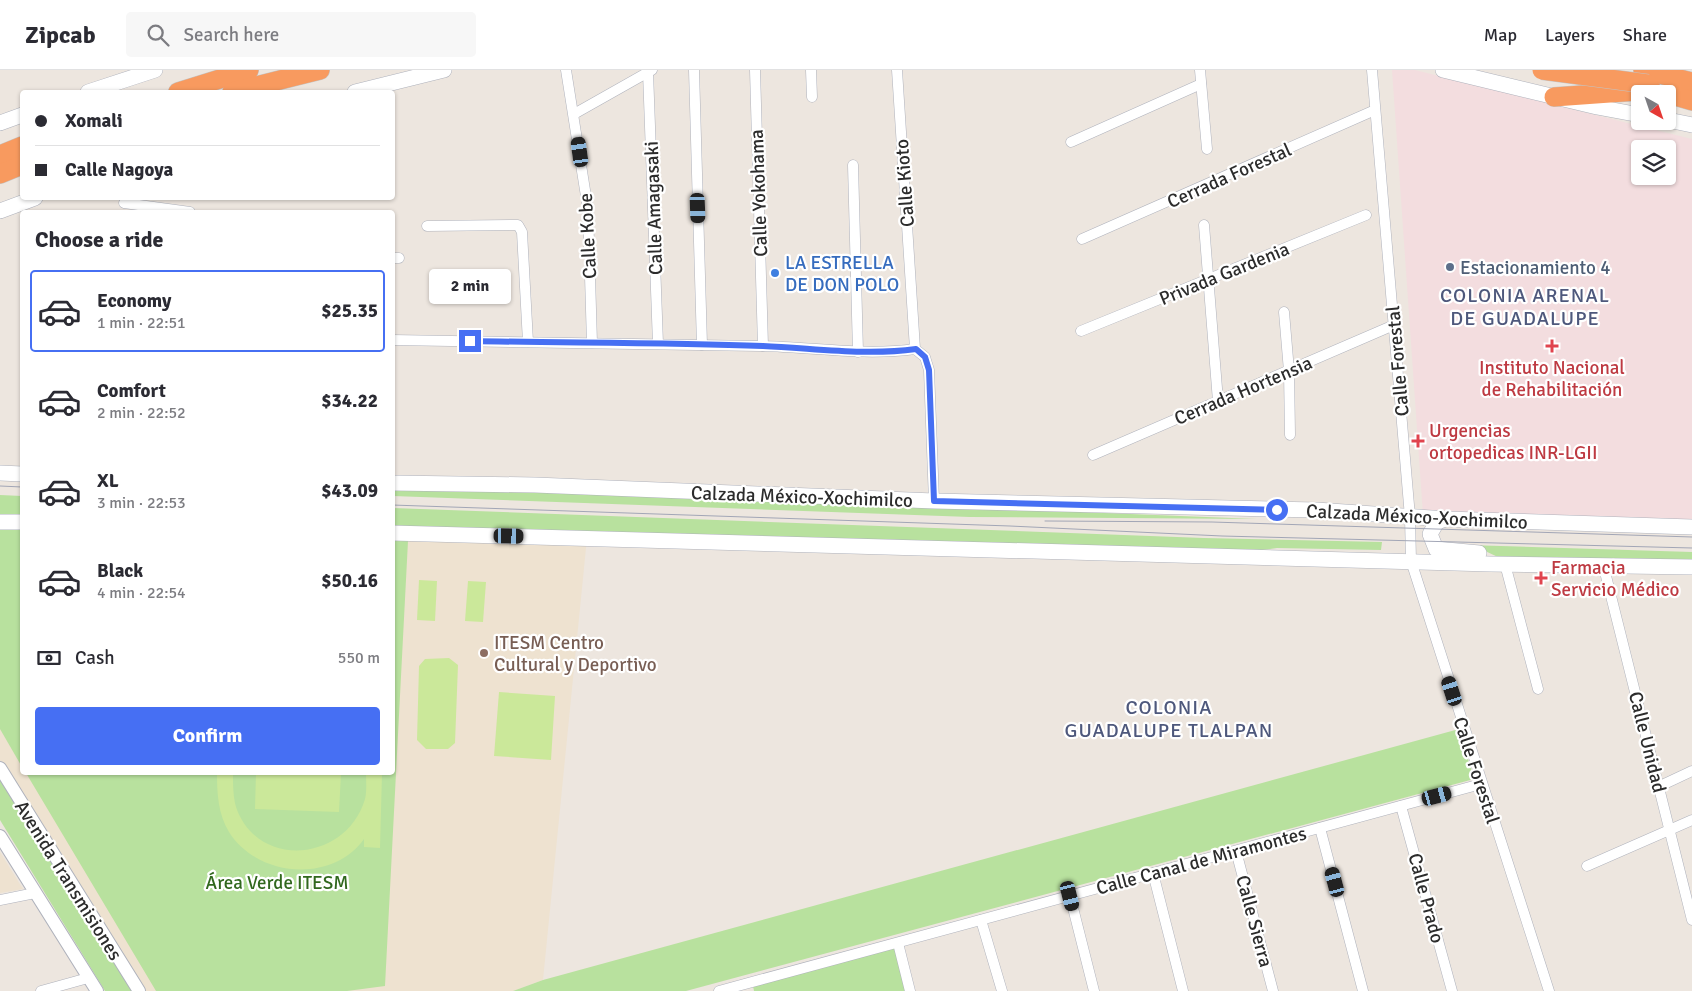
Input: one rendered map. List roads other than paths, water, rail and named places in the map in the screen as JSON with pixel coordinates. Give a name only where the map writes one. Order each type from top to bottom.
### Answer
[{"type":"highway","points":[[184,90],[249,70]]},
{"type":"highway","points":[[240,90],[320,70]]},
{"type":"highway","points":[[1542,70],[1657,82],[1692,82]]},
{"type":"highway","points":[[1585,70],[1657,82],[1692,94]]},
{"type":"highway","points":[[1554,97],[1692,76]]},
{"type":"highway","points":[[1657,82],[1692,101]]},
{"type":"highway","points":[[0,155],[20,147]]},
{"type":"highway","points":[[0,174],[20,166]]},
{"type":"main road","points":[[94,90],[155,70]]},
{"type":"main road","points":[[362,90],[444,70]]},
{"type":"main road","points":[[1442,70],[1631,113]]},
{"type":"main road","points":[[0,123],[20,115]]},
{"type":"main road","points":[[1676,122],[1692,125]]},
{"type":"main road","points":[[0,211],[30,200]]},
{"type":"main road","points":[[0,473],[20,474]]},
{"type":"main road","name":"Calzada México-Xochimilco","points":[[395,483],[535,486],[934,501],[1316,510],[1410,517],[1692,527]]},
{"type":"main road","points":[[1446,518],[1437,522],[1432,528],[1430,538],[1436,549],[1480,553],[1503,564]]},
{"type":"main road","points":[[0,522],[20,522]]},
{"type":"main road","points":[[395,533],[1503,564],[1603,564],[1692,567]]},
{"type":"street","name":"Calle Kobe","points":[[566,70],[588,209],[592,343]]},
{"type":"street","points":[[694,70],[702,345]]},
{"type":"street","name":"Calle Yokohama","points":[[755,70],[763,346]]},
{"type":"street","points":[[811,70],[812,97]]},
{"type":"street","name":"Calle Kioto","points":[[897,70],[916,349],[925,357],[929,370],[934,501]]},
{"type":"street","points":[[1200,70],[1207,148]]},
{"type":"street","name":"Calle Forestal","points":[[1372,70],[1410,517],[1410,561],[1549,991]]},
{"type":"street","points":[[574,114],[650,71]]},
{"type":"street","name":"Calle Amagasaki","points":[[650,71],[658,344]]},
{"type":"street","points":[[1071,142],[1201,84]]},
{"type":"street","name":"Cerrada Forestal","points":[[1082,239],[1375,110]]},
{"type":"street","points":[[853,165],[858,352]]},
{"type":"street","points":[[124,203],[140,209],[157,210]]},
{"type":"street","name":"Privada Gardenia","points":[[1081,331],[1366,215]]},
{"type":"street","points":[[427,226],[518,225],[522,232],[528,342]]},
{"type":"street","points":[[1204,225],[1210,278],[1218,401]]},
{"type":"street","points":[[1284,312],[1289,371],[1290,435]]},
{"type":"street","name":"Cerrada Hortensia","points":[[1093,455],[1394,325]]},
{"type":"street","points":[[395,340],[763,346],[891,353],[916,349]]},
{"type":"street","points":[[1503,564],[1538,689]]},
{"type":"street","name":"Calle Unidad","points":[[1603,564],[1692,920]]},
{"type":"street","name":"Avenida Transmisiones","points":[[0,768],[139,991]]},
{"type":"street","points":[[1660,786],[1692,771]]},
{"type":"street","name":"Calle Canal de Miramontes","points":[[719,991],[750,987],[981,920],[1481,784]]},
{"type":"street","name":"Calle Prado","points":[[1401,806],[1452,991]]},
{"type":"street","points":[[1587,866],[1692,820]]},
{"type":"street","points":[[1320,828],[1363,991]]},
{"type":"street","name":"Avenida Transmisiones","points":[[0,836],[97,991]]},
{"type":"street","name":"Calle Sierra","points":[[1236,851],[1273,991]]},
{"type":"street","points":[[1153,873],[1183,991]]},
{"type":"street","points":[[0,900],[35,893]]},
{"type":"street","points":[[1070,896],[1094,991]]},
{"type":"street","points":[[981,920],[1002,991]]},
{"type":"street","points":[[898,944],[910,991]]},
{"type":"street","points":[[41,991],[88,978]]},
{"type":"tram line","points":[[0,486],[20,487]]},
{"type":"tram line","points":[[395,505],[1010,526],[1222,536],[1692,548]]},
{"type":"tram line","points":[[1045,521],[1212,522],[1692,537]]},
{"type":"place","name":"Estacionamiento 4","points":[[1450,267]]},
{"type":"place","name":"LA ESTRELLA DE DON POLO","points":[[775,273]]},
{"type":"place","name":"Instituto Nacional de Rehabilitación","points":[[1552,346]]},
{"type":"place","name":"Urgencias ortopedicas INR-LGII","points":[[1418,441]]},
{"type":"place","name":"Farmacia Servicio Médico","points":[[1541,578]]},
{"type":"place","name":"ITESM Centro Cultural y Deportivo","points":[[484,653]]},
{"type":"district","name":"COLONIA ARENAL DE GUADALUPE","points":[[1525,306]]},
{"type":"district","name":"COLONIA GUADALUPE TLALPAN","points":[[1169,718]]},
{"type":"park label","name":"Área Verde ITESM","points":[[277,882]]}]
